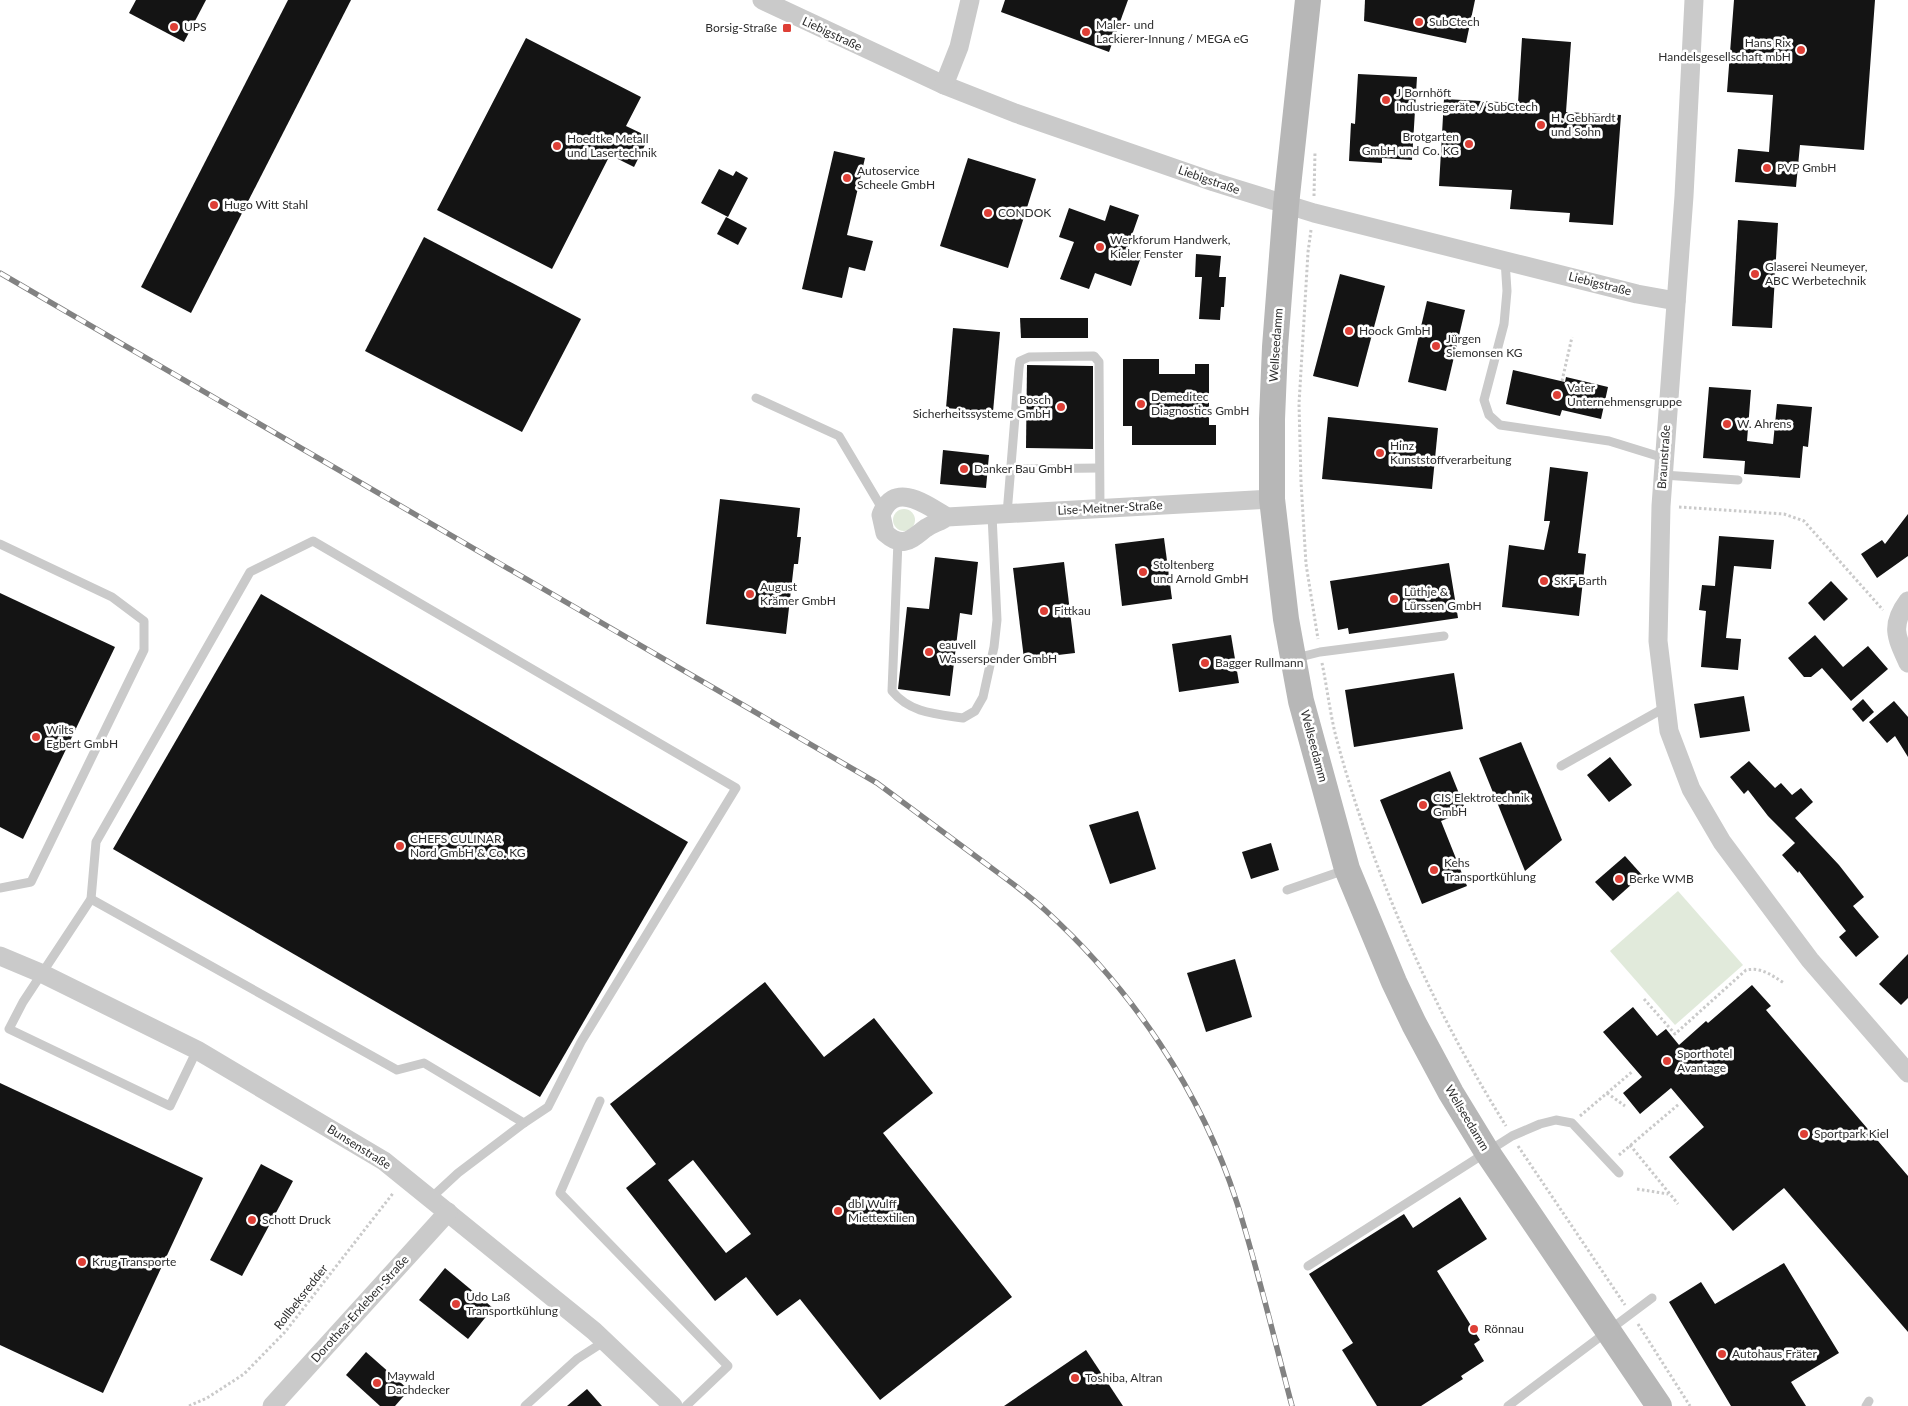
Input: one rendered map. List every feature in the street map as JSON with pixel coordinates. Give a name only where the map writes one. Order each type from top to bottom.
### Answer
[{"type":"main road","name":"Wellseedamm","points":[[1308,0],[1286,205],[1275,347],[1272,419],[1272,499],[1286,619],[1301,701],[1347,869],[1406,1007],[1451,1093],[1487,1152],[1659,1406]]},
{"type":"street","name":"Liebigstraße","points":[[762,0],[781,5],[944,85],[1014,113],[1286,205],[1637,294],[1676,301]]},
{"type":"street","points":[[944,85],[959,47],[970,0]]},
{"type":"street","name":"Braunstraße","points":[[1694,0],[1676,301],[1660,506],[1658,642],[1669,731],[1691,790],[1722,842],[1810,960],[1908,1073]]},
{"type":"street","points":[[898,542],[885,533],[881,515],[889,501],[899,497],[910,497],[948,517]]},
{"type":"street","name":"Lise-Meitner-Straße","points":[[898,542],[910,541],[926,528],[948,517],[1272,499]]},
{"type":"street","points":[[1908,602],[1902,609],[1895,624],[1908,663]]},
{"type":"street","name":"Bunsenstraße","points":[[0,956],[42,974],[197,1050],[384,1161],[605,1341],[673,1406]]},
{"type":"street","name":"Dorothea-Erxleben-Straße","points":[[272,1406],[448,1212]]},
{"type":"lane","points":[[1505,260],[1507,290],[1504,324],[1484,400],[1489,414],[1500,425],[1609,441],[1664,467],[1738,480]]},
{"type":"lane","points":[[898,542],[892,691],[900,702],[922,712],[963,718],[975,711],[983,697],[994,647],[997,620],[1000,514],[1011,469],[1020,361],[1029,357],[1094,356],[1099,362],[1100,509]]},
{"type":"lane","points":[[756,398],[839,436],[883,510]]},
{"type":"lane","points":[[1011,469],[1100,468]]},
{"type":"lane","points":[[10,1029],[23,1002],[90,899],[96,842],[250,572],[313,541],[736,788],[580,1042],[548,1107],[458,1173],[431,1198]]},
{"type":"lane","points":[[0,544],[112,597],[144,621],[144,650],[31,882],[0,888]]},
{"type":"lane","points":[[1293,658],[1320,652],[1444,636]]},
{"type":"lane","points":[[1561,766],[1666,707]]},
{"type":"lane","points":[[1287,890],[1347,869]]},
{"type":"lane","points":[[90,899],[397,1070],[424,1064],[524,1123]]},
{"type":"lane","points":[[0,1025],[170,1106],[197,1050]]},
{"type":"lane","points":[[600,1101],[560,1193],[728,1366],[686,1406]]},
{"type":"lane","points":[[1308,1266],[1512,1136],[1540,1124],[1556,1120],[1572,1123],[1619,1173]]},
{"type":"lane","points":[[1508,1406],[1652,1298]]},
{"type":"lane","points":[[525,1406],[577,1359],[605,1341]]},
{"type":"path","points":[[1315,146],[1314,213],[1308,252],[1299,414],[1301,482],[1306,564],[1336,736],[1378,869],[1417,961],[1454,1037],[1512,1136],[1690,1406]]},
{"type":"path","points":[[1562,381],[1572,337]]},
{"type":"path","points":[[1660,506],[1784,514],[1804,521],[1895,624]]},
{"type":"path","points":[[1644,998],[1675,1034],[1746,970],[1754,968],[1763,970],[1784,983]]},
{"type":"path","points":[[1572,1123],[1633,1071]]},
{"type":"path","points":[[1607,1093],[1625,1106]]},
{"type":"path","points":[[1610,1164],[1679,1104]]},
{"type":"path","points":[[1630,1145],[1678,1204]]},
{"type":"path","name":"Rollbeksredder","points":[[189,1406],[207,1398],[244,1374],[285,1332],[406,1177]]},
{"type":"path","points":[[1637,1189],[1669,1194]]},
{"type":"green space","points":[[904,509],[912,512],[915,520],[912,528],[904,531],[896,528],[893,520],[896,512]]},
{"type":"green space","points":[[1678,891],[1743,965],[1675,1025],[1610,951]]},
{"type":"building","name":"UPS","points":[[136,0],[206,0],[184,42],[129,13]]},
{"type":"building","name":"Hugo Witt Stahl","points":[[288,0],[351,0],[191,313],[141,287]]},
{"type":"building","name":"Maler- und Lackierer-Innung / MEGA eG","points":[[1005,0],[1128,0],[1109,52],[1001,12]]},
{"type":"building","name":"SubCtech","points":[[1365,0],[1475,0],[1466,43],[1364,21]]},
{"type":"building","name":"Hans Rix Handelsgesellschaft mbH","points":[[1734,0],[1875,0],[1864,150],[1800,145],[1796,187],[1735,182],[1738,149],[1769,152],[1773,95],[1727,92]]},
{"type":"building","name":"Hoedtke Metall und Lasertechnik","points":[[526,38],[641,97],[626,126],[649,137],[634,167],[610,155],[552,269],[437,210]]},
{"type":"building","points":[[1522,38],[1571,42],[1566,112],[1621,115],[1613,225],[1569,222],[1570,213],[1510,209],[1512,190],[1439,186],[1444,99],[1518,103]]},
{"type":"building","name":"J Bornhöft Industriegeräte / SubCtech","points":[[1358,74],[1417,77],[1412,160],[1382,158],[1382,163],[1349,161],[1351,123],[1355,124]]},
{"type":"building","points":[[834,151],[865,158],[847,235],[873,241],[865,271],[849,267],[842,298],[802,289]]},
{"type":"building","name":"CONDOK","points":[[968,158],[1036,179],[1008,268],[940,246]]},
{"type":"building","points":[[719,169],[733,176],[736,171],[748,178],[728,217],[701,203]]},
{"type":"building","name":"Werkforum Handwerk, Kieler Fenster","points":[[1110,205],[1139,215],[1126,252],[1141,257],[1131,286],[1095,273],[1089,289],[1060,279],[1074,242],[1059,237],[1069,208],[1105,221]]},
{"type":"building","points":[[726,217],[747,228],[738,245],[717,234]]},
{"type":"building","name":"Glaserei Neumeyer, ABC Werbetechnik","points":[[1738,220],[1778,223],[1772,328],[1732,326]]},
{"type":"building","points":[[424,237],[581,319],[522,432],[365,351]]},
{"type":"building","points":[[1196,254],[1221,256],[1219,277],[1226,277],[1224,307],[1221,307],[1220,320],[1199,319],[1202,277],[1195,277]]},
{"type":"building","name":"Hoock GmbH","points":[[1340,274],[1385,286],[1358,387],[1313,376]]},
{"type":"building","name":"Jürgen Siemonsen KG","points":[[1427,301],[1465,310],[1446,391],[1408,382]]},
{"type":"building","points":[[1020,318],[1088,318],[1088,338],[1021,338]]},
{"type":"building","points":[[953,328],[1000,332],[993,412],[946,408]]},
{"type":"building","name":"Demeditec Diagnostics GmbH","points":[[1123,359],[1159,359],[1159,374],[1195,374],[1195,364],[1209,364],[1209,425],[1216,425],[1216,445],[1132,445],[1132,426],[1123,426]]},
{"type":"building","name":"Bosch Sicherheitssysteme GmbH","points":[[1027,365],[1093,366],[1093,449],[1026,448]]},
{"type":"building","name":"Vater Unternehmensgruppe","points":[[1513,370],[1565,382],[1566,377],[1608,387],[1601,419],[1562,410],[1560,416],[1506,404]]},
{"type":"building","name":"W. Ahrens","points":[[1709,387],[1751,390],[1747,441],[1773,444],[1777,404],[1812,407],[1808,447],[1803,446],[1800,478],[1744,474],[1745,461],[1703,458]]},
{"type":"building","name":"Hinz Kunststoffverarbeitung","points":[[1328,417],[1438,428],[1432,489],[1322,479]]},
{"type":"building","name":"Danker Bau GmbH","points":[[943,450],[989,455],[986,488],[940,484]]},
{"type":"building","name":"SKF Barth","points":[[1550,467],[1588,472],[1578,553],[1586,554],[1579,616],[1502,607],[1509,545],[1544,550],[1550,521],[1544,521]]},
{"type":"building","name":"August Krämer GmbH","points":[[720,499],[800,508],[797,537],[801,537],[798,564],[794,564],[786,634],[706,624]]},
{"type":"building","points":[[1908,514],[1908,556],[1877,578],[1861,554],[1882,540],[1885,544]]},
{"type":"building","points":[[1719,536],[1774,540],[1771,569],[1734,566],[1726,638],[1741,639],[1738,670],[1701,667],[1706,611],[1699,610],[1702,585],[1715,586]]},
{"type":"building","name":"Stoltenberg und Arnold GmbH","points":[[1164,538],[1172,599],[1122,606],[1115,544]]},
{"type":"building","name":"eauvell Wasserspender GmbH","points":[[935,557],[978,562],[972,615],[960,613],[950,696],[898,689],[907,607],[929,609]]},
{"type":"building","name":"Fittkau","points":[[1064,562],[1075,653],[1024,659],[1013,568]]},
{"type":"building","name":"Lüthje & Lürssen GmbH","points":[[1449,563],[1458,618],[1349,634],[1348,628],[1338,630],[1330,581]]},
{"type":"building","points":[[1831,581],[1848,599],[1824,621],[1808,603]]},
{"type":"building","name":"Wilts Egbert GmbH","points":[[0,593],[115,647],[23,839],[0,827]]},
{"type":"building","name":"CHEFS CULINAR Nord GmbH & Co. KG","points":[[261,594],[688,842],[540,1097],[113,849]]},
{"type":"building","name":"Bagger Rullmann","points":[[1231,635],[1239,683],[1179,692],[1172,644]]},
{"type":"building","points":[[1815,635],[1843,667],[1868,646],[1888,669],[1851,701],[1822,668],[1811,677],[1804,677],[1788,658]]},
{"type":"building","points":[[1454,673],[1463,729],[1354,747],[1345,690]]},
{"type":"building","points":[[1744,696],[1750,731],[1700,738],[1694,704]]},
{"type":"building","points":[[1863,699],[1874,712],[1863,722],[1852,709]]},
{"type":"building","points":[[1894,701],[1908,717],[1908,757],[1895,736],[1887,743],[1869,722]]},
{"type":"building","points":[[1521,742],[1562,840],[1525,871],[1479,758]]},
{"type":"building","points":[[1610,757],[1632,785],[1609,802],[1587,775]]},
{"type":"building","points":[[1749,761],[1775,788],[1781,783],[1792,795],[1801,788],[1813,802],[1795,818],[1839,865],[1864,897],[1853,906],[1879,937],[1856,957],[1839,937],[1846,931],[1799,871],[1798,873],[1782,855],[1795,843],[1768,816],[1748,790],[1744,794],[1730,777]]},
{"type":"building","points":[[1450,771],[1466,811],[1441,821],[1467,886],[1422,904],[1380,800]]},
{"type":"building","points":[[1138,811],[1156,869],[1110,884],[1089,825]]},
{"type":"building","points":[[1271,843],[1279,870],[1251,879],[1242,852]]},
{"type":"building","name":"Berke WMB","points":[[1625,856],[1642,875],[1613,901],[1595,882]]},
{"type":"building","points":[[1908,954],[1908,998],[1901,1005],[1879,984]]},
{"type":"building","points":[[1235,959],[1252,1017],[1206,1032],[1187,973]]},
{"type":"building","name":"dbl Wulff Miettextilien","points":[[765,982],[824,1057],[874,1018],[933,1093],[883,1133],[1012,1297],[880,1400],[800,1299],[777,1316],[746,1277],[715,1301],[626,1188],[656,1164],[610,1104]],"holes":[[[693,1160],[751,1234],[726,1253],[668,1180]]]},
{"type":"building","points":[[1752,985],[1771,1006],[1766,1010],[1908,1176],[1908,1332],[1784,1188],[1733,1231],[1669,1157],[1704,1127],[1671,1088],[1640,1114],[1623,1093],[1642,1077],[1603,1032],[1633,1007],[1657,1036],[1666,1029],[1679,1045]]},
{"type":"building","name":"Krug Transporte","points":[[0,1083],[203,1178],[103,1393],[0,1345]]},
{"type":"building","name":"Schott Druck","points":[[261,1164],[293,1181],[242,1276],[210,1260]]},
{"type":"building","points":[[1460,1197],[1487,1239],[1437,1271],[1480,1340],[1474,1344],[1484,1361],[1461,1376],[1463,1379],[1421,1406],[1377,1406],[1342,1350],[1353,1343],[1309,1274],[1404,1214],[1413,1228]]},
{"type":"building","points":[[1784,1263],[1839,1353],[1791,1382],[1806,1406],[1731,1406],[1669,1302],[1701,1282],[1715,1304]]},
{"type":"building","name":"Udo Laß Transportkühlung","points":[[445,1268],[493,1308],[468,1339],[419,1300]]},
{"type":"building","name":"Toshiba, Altran","points":[[1086,1350],[1123,1406],[1004,1406]]},
{"type":"building","name":"Maywald Dachdecker","points":[[366,1352],[409,1390],[395,1406],[380,1406],[346,1375]]},
{"type":"building","points":[[587,1389],[602,1406],[567,1406]]},
{"type":"railway","points":[[0,273],[877,783],[1045,910],[1107,973],[1134,1008],[1160,1044],[1204,1121],[1222,1161],[1237,1203],[1292,1406]]},
{"type":"place","name":"SubCtech","points":[[1419,22]]},
{"type":"place","name":"UPS","points":[[174,27]]},
{"type":"place","name":"Borsig-Straße","points":[[787,28]]},
{"type":"place","name":"Maler- und Lackierer-Innung / MEGA eG","points":[[1086,32]]},
{"type":"place","name":"Hans Rix Handelsgesellschaft mbH","points":[[1801,50]]},
{"type":"place","name":"J Bornhöft Industriegeräte / SubCtech","points":[[1386,100]]},
{"type":"place","name":"H. Gebhardt und Sohn","points":[[1541,125]]},
{"type":"place","name":"Brotgarten GmbH und Co. KG","points":[[1469,144]]},
{"type":"place","name":"Hoedtke Metall und Lasertechnik","points":[[557,146]]},
{"type":"place","name":"PVP GmbH","points":[[1767,168]]},
{"type":"place","name":"Autoservice Scheele GmbH","points":[[847,178]]},
{"type":"place","name":"Hugo Witt Stahl","points":[[214,205]]},
{"type":"place","name":"CONDOK","points":[[988,213]]},
{"type":"place","name":"Werkforum Handwerk, Kieler Fenster","points":[[1100,247]]},
{"type":"place","name":"Glaserei Neumeyer, ABC Werbetechnik","points":[[1755,274]]},
{"type":"place","name":"Hoock GmbH","points":[[1349,331]]},
{"type":"place","name":"Jürgen Siemonsen KG","points":[[1436,346]]},
{"type":"place","name":"Vater Unternehmensgruppe","points":[[1557,395]]},
{"type":"place","name":"Demeditec Diagnostics GmbH","points":[[1141,404]]},
{"type":"place","name":"Bosch Sicherheitssysteme GmbH","points":[[1061,407]]},
{"type":"place","name":"W. Ahrens","points":[[1727,424]]},
{"type":"place","name":"Hinz Kunststoffverarbeitung","points":[[1380,453]]},
{"type":"place","name":"Danker Bau GmbH","points":[[964,469]]},
{"type":"place","name":"Stoltenberg und Arnold GmbH","points":[[1143,572]]},
{"type":"place","name":"SKF Barth","points":[[1544,581]]},
{"type":"place","name":"August Krämer GmbH","points":[[750,594]]},
{"type":"place","name":"Lüthje & Lürssen GmbH","points":[[1394,599]]},
{"type":"place","name":"Fittkau","points":[[1044,611]]},
{"type":"place","name":"eauvell Wasserspender GmbH","points":[[929,652]]},
{"type":"place","name":"Bagger Rullmann","points":[[1205,663]]},
{"type":"place","name":"Wilts Egbert GmbH","points":[[36,737]]},
{"type":"place","name":"CIS Elektrotechnik GmbH","points":[[1423,805]]},
{"type":"place","name":"CHEFS CULINAR Nord GmbH & Co. KG","points":[[400,846]]},
{"type":"place","name":"Kehs Transportkühlung","points":[[1434,870]]},
{"type":"place","name":"Berke WMB","points":[[1619,879]]},
{"type":"place","name":"Sporthotel Avantage","points":[[1667,1061]]},
{"type":"place","name":"Sportpark Kiel","points":[[1804,1134]]},
{"type":"place","name":"dbl Wulff Miettextilien","points":[[838,1211]]},
{"type":"place","name":"Schott Druck","points":[[252,1220]]},
{"type":"place","name":"Krug Transporte","points":[[82,1262]]},
{"type":"place","name":"Udo Laß Transportkühlung","points":[[456,1304]]},
{"type":"place","name":"Rönnau","points":[[1474,1329]]},
{"type":"place","name":"Autohaus Fräter","points":[[1722,1354]]},
{"type":"place","name":"Toshiba, Altran","points":[[1075,1378]]},
{"type":"place","name":"Maywald Dachdecker","points":[[377,1383]]}]
